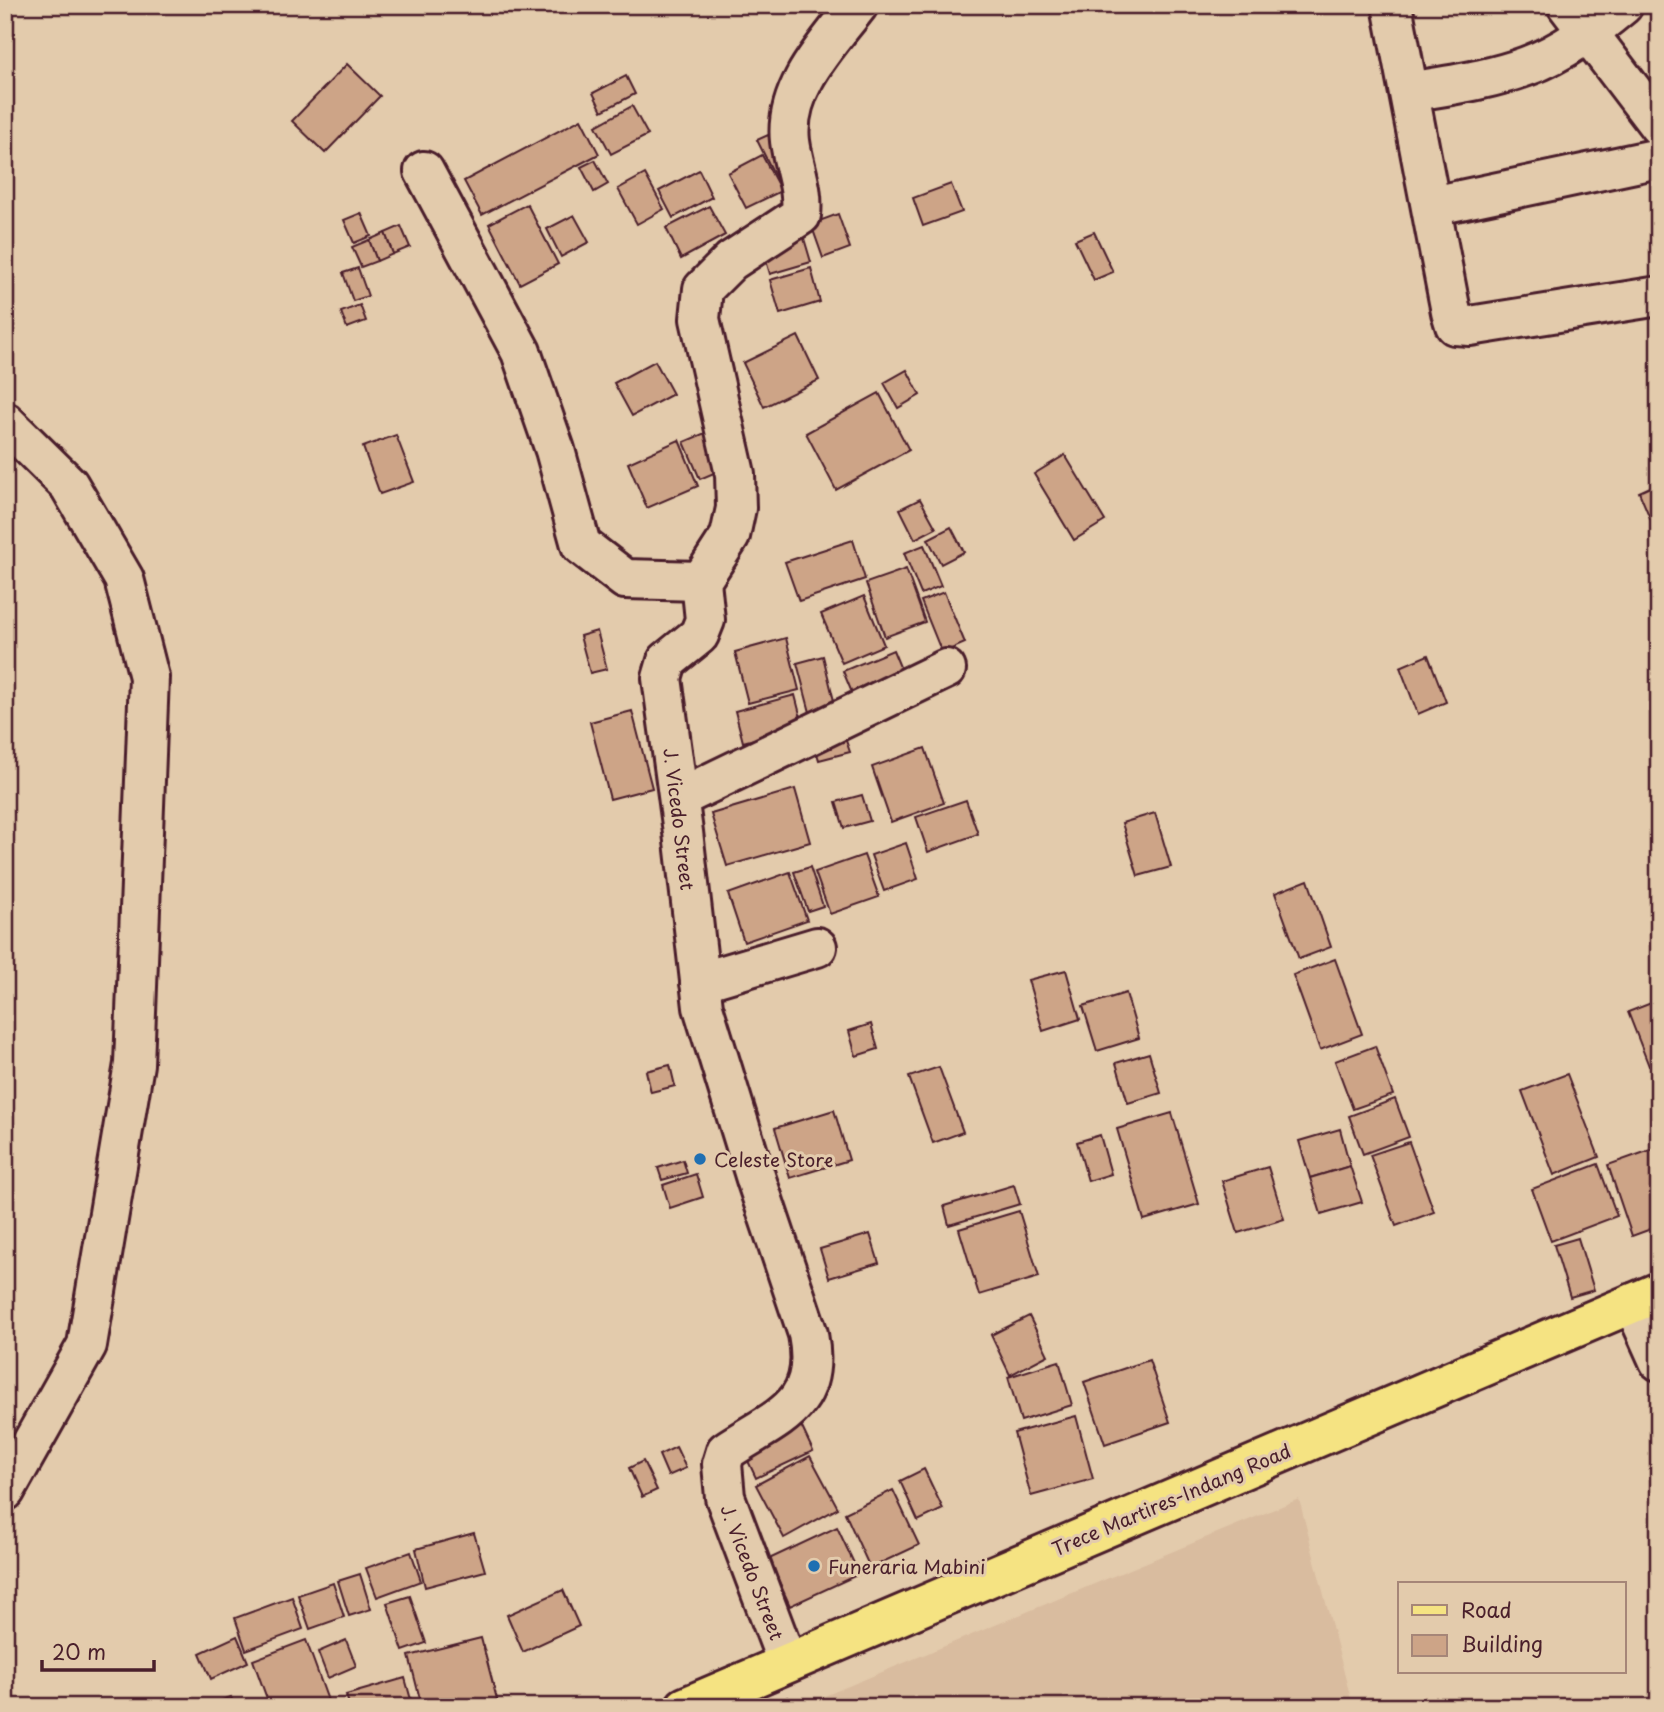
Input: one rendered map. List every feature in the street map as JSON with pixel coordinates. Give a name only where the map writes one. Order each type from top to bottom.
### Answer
[{"type":"main road","name":"Trece Martires-Indang Road","points":[[685,1707],[1646,1298]]},
{"type":"street","points":[[424,171],[521,352],[555,450],[581,545],[625,579],[701,581],[730,536],[736,508],[735,474],[700,319],[703,289],[731,261],[801,215],[802,196],[790,139],[792,104],[803,80],[858,5]]},
{"type":"street","points":[[1392,5],[1455,325],[1469,326],[1659,296]]},
{"type":"street","points":[[1410,92],[1493,76],[1529,65],[1578,19],[1623,5]]},
{"type":"street","points":[[1578,19],[1659,126]]},
{"type":"street","points":[[1432,206],[1659,158]]},
{"type":"street","points":[[5,422],[69,485],[124,579],[149,677],[134,1064],[87,1345],[5,1491]]},
{"type":"street","name":"J. Vicedo Street","points":[[701,581],[705,620],[699,635],[667,662],[662,678],[679,798],[699,982],[703,1007],[756,1179],[808,1334],[813,1357],[807,1388],[788,1413],[726,1451],[722,1464],[725,1497],[788,1662]]},
{"type":"street","points":[[679,798],[946,669]]},
{"type":"street","points":[[699,982],[817,947]]},
{"type":"street","points":[[1646,1298],[1659,1361]]},
{"type":"shaded area","points":[[1299,1499],[1353,1707],[798,1707]]},
{"type":"building","points":[[347,64],[380,96],[325,153],[292,121]]},
{"type":"building","points":[[626,76],[635,94],[602,111],[593,93]]},
{"type":"building","points":[[632,106],[648,135],[611,154],[596,126]]},
{"type":"building","points":[[581,119],[599,154],[482,215],[464,181]]},
{"type":"building","points":[[768,135],[787,171],[776,178],[757,140]]},
{"type":"building","points":[[762,155],[781,191],[746,208],[728,173]]},
{"type":"building","points":[[595,160],[608,184],[594,192],[581,167]]},
{"type":"building","points":[[699,170],[712,197],[673,218],[659,191]]},
{"type":"building","points":[[645,174],[664,209],[637,224],[618,189]]},
{"type":"building","points":[[951,184],[962,212],[923,226],[913,198]]},
{"type":"building","points":[[527,204],[558,264],[520,284],[489,224]]},
{"type":"building","points":[[709,206],[725,235],[681,259],[666,228]]},
{"type":"building","points":[[361,213],[371,236],[354,243],[344,220]]},
{"type":"building","points":[[838,214],[850,248],[823,258],[811,224]]},
{"type":"building","points":[[574,215],[589,242],[561,257],[547,229]]},
{"type":"building","points":[[401,226],[410,247],[393,254],[385,233]]},
{"type":"building","points":[[1094,232],[1113,272],[1094,280],[1075,240]]},
{"type":"building","points":[[385,233],[393,254],[377,261],[369,240]]},
{"type":"building","points":[[803,235],[811,262],[770,274],[762,247]]},
{"type":"building","points":[[369,240],[377,261],[361,267],[352,247]]},
{"type":"building","points":[[358,268],[368,296],[353,301],[343,273]]},
{"type":"building","points":[[811,268],[820,302],[780,314],[770,280]]},
{"type":"building","points":[[360,305],[366,321],[347,328],[341,312]]},
{"type":"building","points":[[798,336],[819,380],[764,407],[743,363]]},
{"type":"building","points":[[655,361],[673,394],[632,416],[614,383]]},
{"type":"building","points":[[907,370],[920,395],[898,408],[884,383]]},
{"type":"building","points":[[879,393],[909,450],[836,490],[806,433]]},
{"type":"building","points":[[705,433],[721,470],[700,479],[684,442]]},
{"type":"building","points":[[396,435],[414,482],[380,494],[363,447]]},
{"type":"building","points":[[679,440],[698,486],[647,508],[628,463]]},
{"type":"building","points":[[1065,455],[1105,521],[1074,540],[1034,474]]},
{"type":"building","points":[[1659,483],[1659,539],[1639,492]]},
{"type":"building","points":[[920,499],[936,528],[915,539],[900,509]]},
{"type":"building","points":[[951,527],[964,552],[941,564],[928,539]]},
{"type":"building","points":[[853,540],[865,579],[799,601],[785,562]]},
{"type":"building","points":[[924,545],[941,586],[921,594],[904,553]]},
{"type":"building","points":[[906,569],[925,622],[885,637],[866,583]]},
{"type":"building","points":[[944,592],[965,643],[942,653],[921,601]]},
{"type":"building","points":[[864,596],[884,645],[842,663],[821,614]]},
{"type":"building","points":[[597,631],[607,669],[590,673],[580,636]]},
{"type":"building","points":[[786,638],[799,690],[748,703],[735,652]]},
{"type":"building","points":[[893,650],[905,679],[855,700],[843,671]]},
{"type":"building","points":[[1428,655],[1446,702],[1418,714],[1400,667]]},
{"type":"building","points":[[823,656],[836,709],[811,716],[797,663]]},
{"type":"building","points":[[795,695],[803,726],[743,742],[735,711]]},
{"type":"building","points":[[632,711],[652,788],[610,799],[590,722]]},
{"type":"building","points":[[844,735],[850,752],[819,760],[814,744]]},
{"type":"building","points":[[925,748],[944,803],[891,822],[872,767]]},
{"type":"building","points":[[795,789],[810,842],[727,866],[711,814]]},
{"type":"building","points":[[862,795],[870,821],[844,828],[836,802]]},
{"type":"building","points":[[966,800],[978,834],[928,852],[916,817]]},
{"type":"building","points":[[1155,813],[1171,867],[1138,876],[1122,823]]},
{"type":"building","points":[[906,843],[918,879],[884,891],[871,855]]},
{"type":"building","points":[[864,855],[879,897],[830,914],[815,872]]},
{"type":"building","points":[[810,867],[823,906],[808,911],[794,872]]},
{"type":"building","points":[[790,872],[807,920],[744,942],[728,894]]},
{"type":"building","points":[[1308,880],[1331,947],[1299,959],[1275,893]]},
{"type":"building","points":[[1335,959],[1362,1034],[1320,1050],[1293,975]]},
{"type":"building","points":[[1066,970],[1080,1019],[1043,1031],[1028,980]]},
{"type":"building","points":[[1126,993],[1139,1038],[1097,1051],[1083,1006]]},
{"type":"building","points":[[1659,1000],[1659,1062],[1649,1066],[1628,1012]]},
{"type":"building","points":[[871,1024],[878,1049],[856,1056],[849,1031]]},
{"type":"building","points":[[1375,1046],[1393,1095],[1353,1109],[1335,1061]]},
{"type":"building","points":[[1149,1053],[1161,1093],[1128,1103],[1116,1063]]},
{"type":"building","points":[[670,1065],[675,1086],[651,1092],[646,1071]]},
{"type":"building","points":[[939,1067],[963,1132],[933,1143],[909,1077]]},
{"type":"building","points":[[1567,1074],[1599,1157],[1554,1175],[1522,1091]]},
{"type":"building","points":[[1395,1099],[1409,1137],[1363,1154],[1349,1116]]},
{"type":"building","points":[[834,1110],[849,1160],[790,1178],[775,1128]]},
{"type":"building","points":[[1172,1113],[1199,1204],[1144,1220],[1117,1129]]},
{"type":"building","points":[[1340,1129],[1350,1166],[1310,1178],[1299,1141]]},
{"type":"building","points":[[1100,1135],[1111,1174],[1088,1181],[1077,1142]]},
{"type":"building","points":[[1409,1142],[1434,1212],[1396,1226],[1370,1155]]},
{"type":"building","points":[[1659,1147],[1659,1226],[1632,1236],[1608,1165]]},
{"type":"building","points":[[683,1160],[687,1173],[662,1180],[658,1168]]},
{"type":"building","points":[[1598,1164],[1617,1216],[1551,1241],[1532,1189]]},
{"type":"building","points":[[1350,1166],[1362,1202],[1321,1214],[1310,1178]]},
{"type":"building","points":[[1268,1167],[1284,1219],[1238,1233],[1222,1181]]},
{"type":"building","points":[[696,1174],[703,1197],[670,1208],[663,1185]]},
{"type":"building","points":[[1014,1185],[1020,1204],[949,1225],[944,1206]]},
{"type":"building","points":[[1019,1211],[1039,1277],[979,1295],[959,1229]]},
{"type":"building","points":[[870,1234],[879,1263],[829,1278],[820,1249]]},
{"type":"building","points":[[1578,1238],[1594,1290],[1570,1297],[1554,1245]]},
{"type":"building","points":[[1029,1316],[1048,1355],[1010,1375],[991,1335]]},
{"type":"building","points":[[1149,1360],[1170,1422],[1105,1444],[1084,1382]]},
{"type":"building","points":[[1059,1361],[1072,1405],[1021,1421],[1008,1377]]},
{"type":"building","points":[[1076,1416],[1093,1479],[1031,1496],[1014,1433]]},
{"type":"building","points":[[798,1419],[813,1451],[756,1478],[741,1446]]},
{"type":"building","points":[[676,1447],[686,1468],[668,1476],[659,1455]]},
{"type":"building","points":[[810,1456],[838,1508],[784,1538],[756,1485]]},
{"type":"building","points":[[643,1461],[657,1490],[642,1497],[629,1468]]},
{"type":"building","points":[[924,1469],[943,1509],[918,1521],[900,1481]]},
{"type":"building","points":[[893,1490],[919,1545],[870,1568],[845,1513]]},
{"type":"building","name":"Funeraria Mabini","points":[[837,1527],[859,1574],[790,1606],[769,1559]]},
{"type":"building","points":[[474,1533],[485,1571],[425,1587],[416,1549]]},
{"type":"building","points":[[411,1552],[421,1581],[377,1597],[366,1568]]},
{"type":"building","points":[[360,1574],[371,1609],[349,1616],[338,1581]]},
{"type":"building","points":[[333,1583],[344,1617],[310,1629],[298,1595]]},
{"type":"building","points":[[563,1590],[579,1626],[523,1652],[507,1615]]},
{"type":"building","points":[[410,1596],[426,1643],[403,1651],[387,1603]]},
{"type":"building","points":[[292,1597],[303,1629],[246,1650],[235,1618]]},
{"type":"building","points":[[237,1636],[248,1662],[211,1679],[200,1653]]},
{"type":"building","points":[[481,1638],[499,1707],[422,1707],[409,1656]]},
{"type":"building","points":[[306,1640],[330,1706],[270,1707],[253,1660]]},
{"type":"building","points":[[346,1640],[356,1666],[328,1678],[318,1652]]},
{"type":"building","points":[[405,1678],[413,1707],[350,1707],[346,1695]]},
{"type":"building","points":[[231,1697],[235,1707],[201,1707]]},
{"type":"building","points":[[788,1697],[792,1707],[773,1707],[772,1704]]},
{"type":"place","name":"Celeste Store","points":[[700,1159]]},
{"type":"place","name":"Funeraria Mabini","points":[[814,1566]]}]
